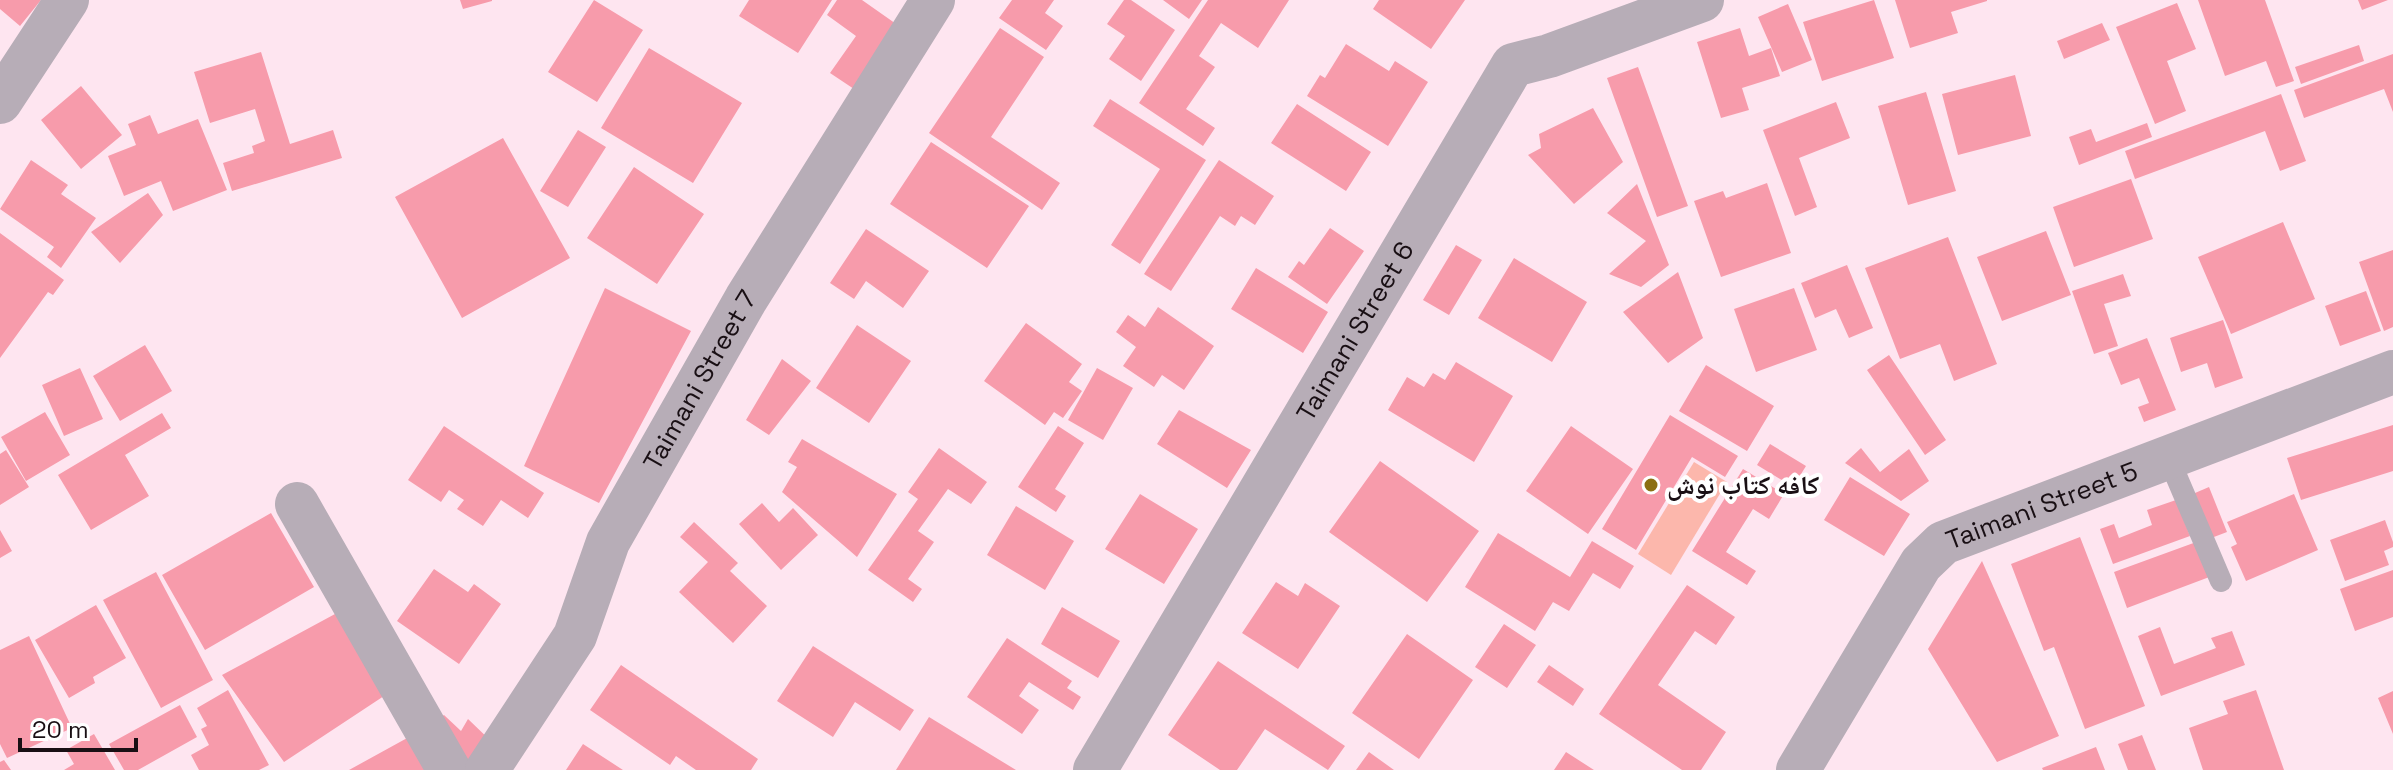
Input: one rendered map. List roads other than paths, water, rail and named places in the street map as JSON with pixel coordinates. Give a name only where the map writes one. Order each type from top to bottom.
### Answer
[{"type":"street","points":[[0,102],[67,0]]},
{"type":"street","name":"Taimani Street 7","points":[[487,770],[575,636],[608,542],[746,299],[933,0]]},
{"type":"street","name":"Taimani Street 6","points":[[1095,770],[1513,65],[1549,56],[1702,0]]},
{"type":"street","name":"Taimani Street 5","points":[[1798,770],[1921,564],[1943,543],[2393,372]]},
{"type":"street","points":[[297,504],[449,770]]},
{"type":"lane","points":[[2168,457],[2221,581]]},
{"type":"place","name":"کافه کتاب نوش","points":[[1651,485]]}]
